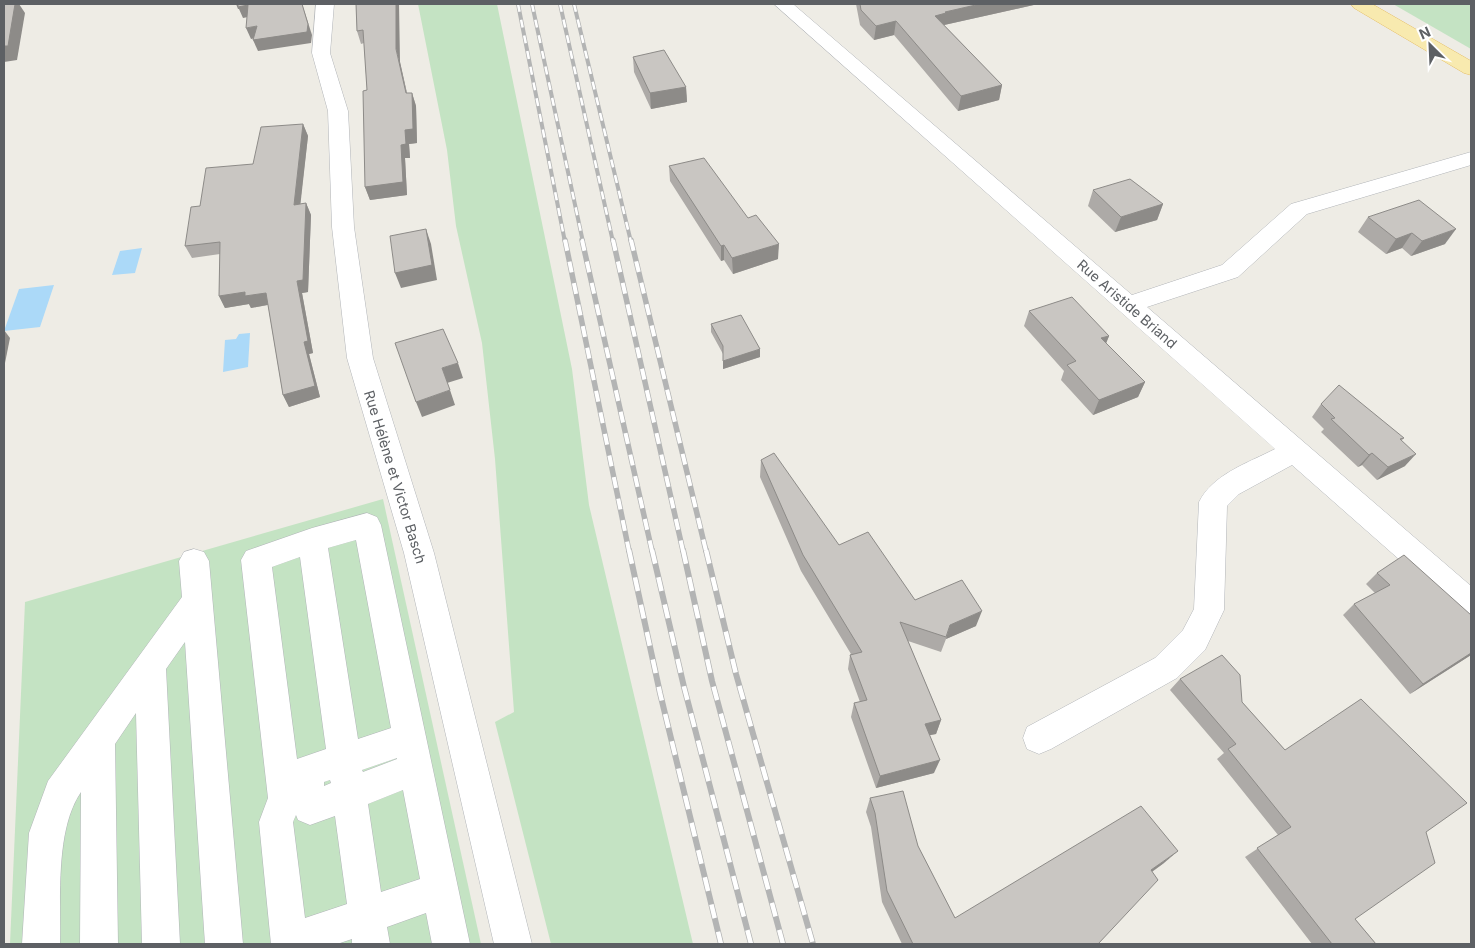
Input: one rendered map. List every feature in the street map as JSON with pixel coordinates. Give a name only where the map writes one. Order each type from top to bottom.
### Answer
[{"type":"main road","points":[[1360,4],[1471,69]]},
{"type":"street","name":"Rue Hélène et Victor Basch","points":[[325,4],[321,53],[338,111],[343,226],[360,358],[419,553],[513,944]]},
{"type":"street","name":"Rue Aristide Briand","points":[[783,4],[1471,604]]},
{"type":"street","points":[[1128,305],[1230,272],[1299,209],[1471,158]]},
{"type":"street","points":[[1039,738],[1166,668],[1194,640],[1209,610],[1213,502],[1229,486],[1296,450]]},
{"type":"street","points":[[440,890],[369,930],[290,943],[276,822],[285,798],[256,560],[312,540],[367,525],[451,944]]},
{"type":"street","points":[[312,540],[344,760]]},
{"type":"street","points":[[194,561],[224,944]]},
{"type":"street","points":[[41,944],[46,833],[60,793],[197,600]]},
{"type":"street","points":[[150,665],[162,944]]},
{"type":"street","points":[[98,739],[99,944]]},
{"type":"street","points":[[413,754],[348,794],[310,808],[306,772],[344,760],[413,754]]},
{"type":"street","points":[[348,794],[369,930]]},
{"type":"green space","points":[[418,4],[497,4],[572,369],[589,505],[693,944],[551,944],[495,722],[514,712],[495,459],[482,343],[456,226],[447,150]]},
{"type":"green space","points":[[1393,4],[1471,4],[1471,49]]},
{"type":"green space","points":[[383,499],[481,944],[10,944],[25,602]]},
{"type":"water","points":[[142,248],[135,273],[112,275],[120,251]]},
{"type":"water","points":[[54,285],[40,327],[4,331],[19,289]]},
{"type":"water","points":[[250,333],[248,367],[223,372],[225,340],[236,339],[239,334]]},
{"type":"building","points":[[4,4],[15,4],[8,46],[4,46]]},
{"type":"building","points":[[238,4],[302,4],[308,24],[307,32],[253,40],[257,26],[246,28],[248,5],[238,7]]},
{"type":"building","points":[[356,4],[396,4],[396,49],[406,93],[412,93],[413,129],[405,130],[406,144],[401,145],[403,182],[365,187],[363,91],[367,90],[363,30],[357,31]]},
{"type":"building","points":[[860,4],[980,4],[935,16],[1002,85],[961,96],[896,21],[876,26],[861,10]]},
{"type":"building","points":[[664,50],[686,87],[650,93],[633,57]]},
{"type":"building","points":[[303,124],[294,205],[306,203],[303,280],[297,281],[308,341],[304,342],[315,386],[283,395],[266,293],[245,296],[245,292],[219,296],[220,242],[185,246],[191,207],[200,206],[206,168],[253,164],[261,127]]},
{"type":"building","points":[[704,158],[748,218],[756,215],[779,244],[732,258],[724,245],[721,246],[669,166]]},
{"type":"building","points":[[1130,179],[1163,204],[1121,217],[1093,190]]},
{"type":"building","points":[[1419,200],[1456,229],[1422,241],[1412,233],[1396,239],[1368,217]]},
{"type":"building","points":[[426,229],[432,265],[395,273],[390,236]]},
{"type":"building","points":[[1072,297],[1109,336],[1101,338],[1145,382],[1099,400],[1067,365],[1076,361],[1029,311]]},
{"type":"building","points":[[741,315],[760,349],[723,361],[723,346],[711,324]]},
{"type":"building","points":[[443,329],[458,363],[442,368],[450,390],[416,402],[395,343]]},
{"type":"building","points":[[1339,385],[1404,438],[1400,439],[1416,454],[1388,467],[1372,453],[1369,455],[1331,419],[1335,418],[1321,404]]},
{"type":"building","points":[[774,453],[839,545],[868,532],[915,600],[962,580],[982,611],[950,625],[946,637],[900,622],[941,720],[925,724],[940,760],[880,776],[854,703],[867,700],[850,655],[862,652],[803,555],[761,460]]},
{"type":"building","points":[[1404,555],[1471,615],[1471,653],[1423,684],[1354,604],[1390,585],[1377,573]]},
{"type":"building","points":[[1222,655],[1240,675],[1242,702],[1285,750],[1361,699],[1467,803],[1426,832],[1435,863],[1355,919],[1376,944],[1332,944],[1257,848],[1291,827],[1228,749],[1236,744],[1180,679]]},
{"type":"building","points":[[903,791],[918,846],[955,918],[1141,806],[1178,851],[1151,870],[1158,880],[1098,944],[913,944],[887,891],[875,813],[870,798]]},
{"type":"railway","points":[[518,4],[565,242]]},
{"type":"railway","points":[[532,4],[583,242]]},
{"type":"railway","points":[[560,4],[613,242]]},
{"type":"railway","points":[[574,4],[631,242]]},
{"type":"railway","points":[[565,240],[629,551]]},
{"type":"railway","points":[[582,240],[652,551]]},
{"type":"railway","points":[[613,240],[683,551]]},
{"type":"railway","points":[[631,240],[706,551]]},
{"type":"railway","points":[[629,550],[660,693],[721,944]]},
{"type":"railway","points":[[652,550],[684,687],[751,944]]},
{"type":"railway","points":[[683,550],[712,681],[783,944]]},
{"type":"railway","points":[[706,550],[736,674],[813,944]]}]
